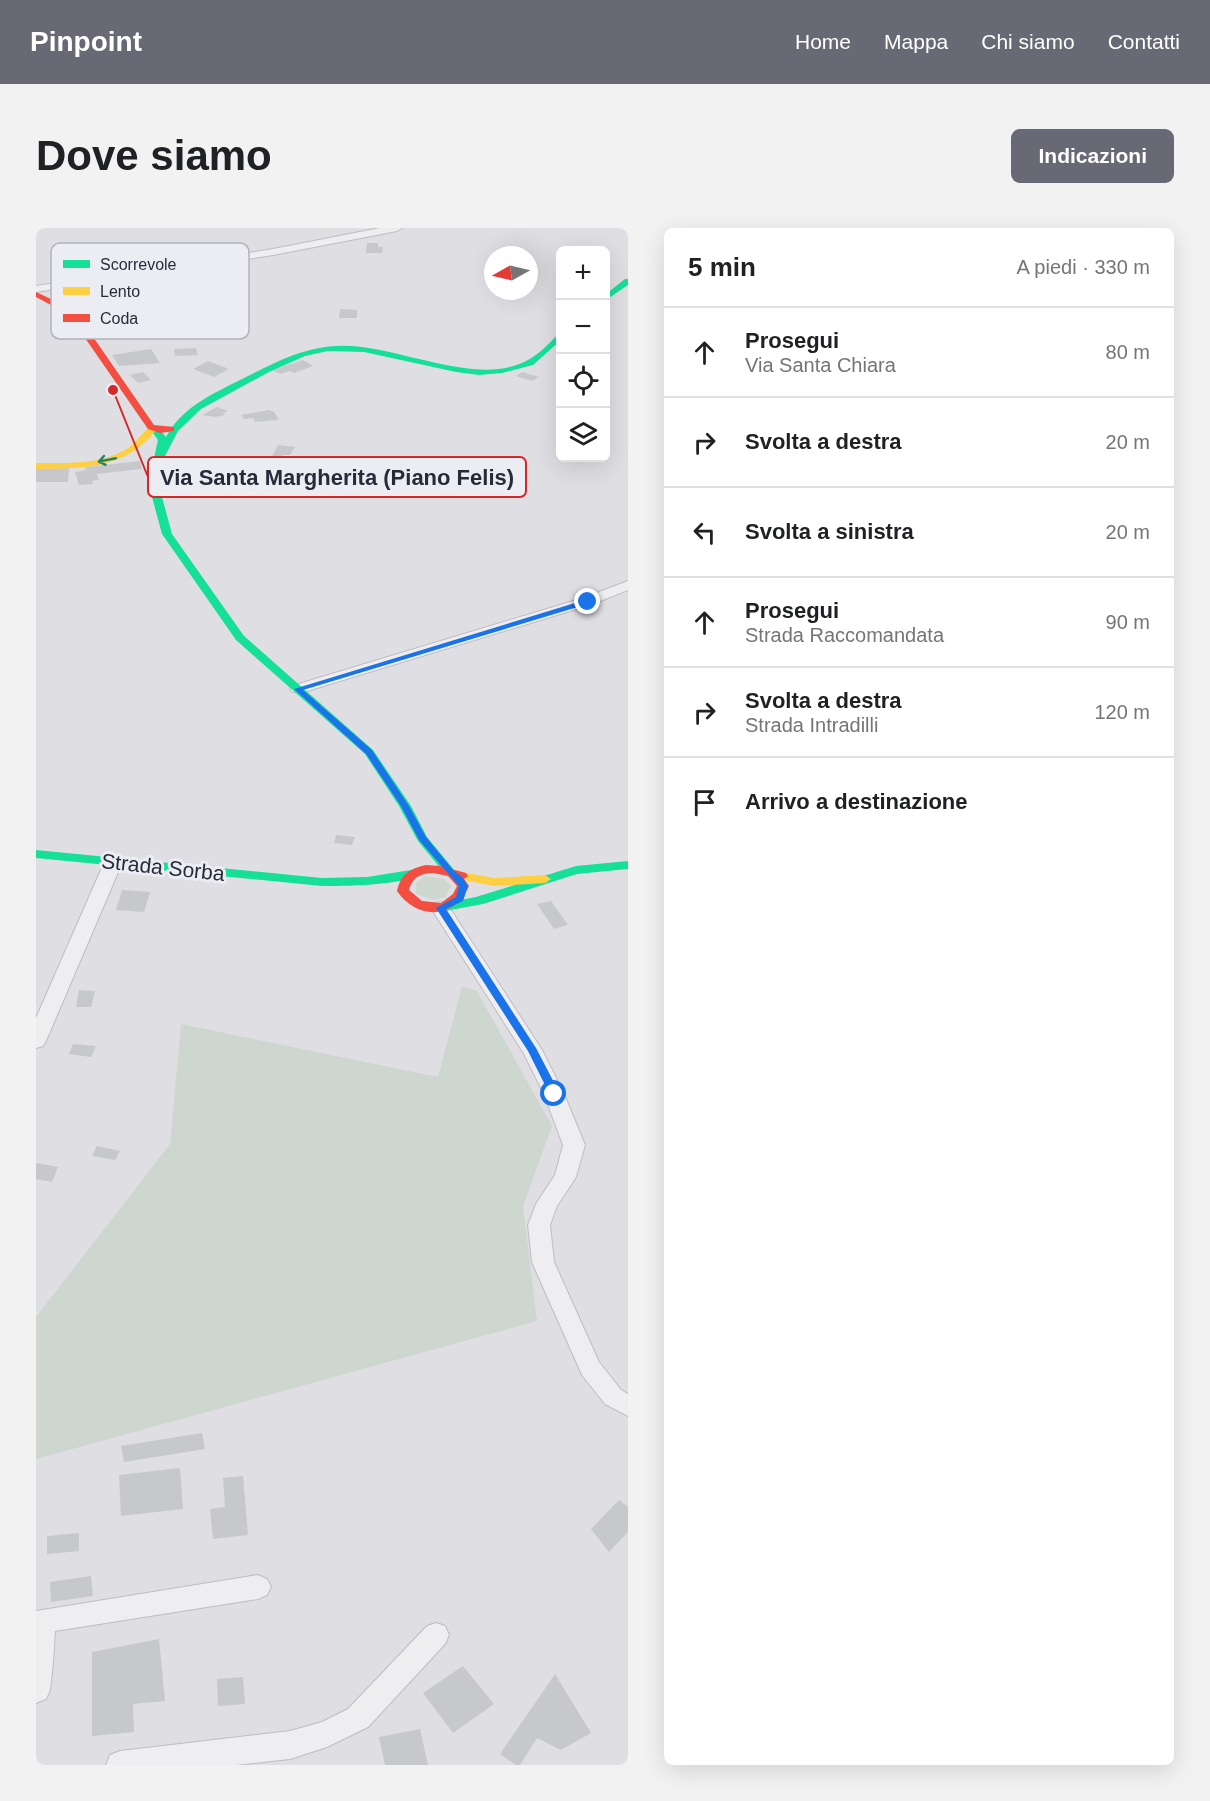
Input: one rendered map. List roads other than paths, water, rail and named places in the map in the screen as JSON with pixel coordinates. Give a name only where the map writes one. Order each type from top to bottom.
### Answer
[{"type":"street","points":[[328,228],[330,241]]},
{"type":"street","points":[[249,255],[397,228]]},
{"type":"street","points":[[610,295],[628,281]]},
{"type":"street","points":[[36,289],[51,286]]},
{"type":"street","points":[[36,294],[51,302]]},
{"type":"street","points":[[90,339],[139,408],[163,425]]},
{"type":"street","points":[[36,466],[115,459],[145,442],[163,425],[278,363],[320,351],[338,348],[366,349],[456,369],[504,370],[525,365],[556,341]]},
{"type":"street","points":[[163,425],[163,440],[158,460],[157,497],[167,534],[240,638],[369,752],[405,806],[422,838],[464,886],[460,899],[443,907]]},
{"type":"street","points":[[298,689],[588,602],[628,585]]},
{"type":"street","points":[[416,904],[408,899],[402,886],[424,860],[422,838]]},
{"type":"street","name":"Strada Sorba","points":[[36,854],[290,879]]},
{"type":"street","points":[[36,1041],[113,862]]},
{"type":"street","points":[[396,901],[443,907],[471,904],[501,896],[546,879],[598,867],[628,865]]},
{"type":"street","points":[[290,879],[360,882],[392,879],[434,869],[490,882],[546,879]]},
{"type":"street","points":[[290,879],[365,896]]},
{"type":"street","points":[[443,907],[532,1050],[554,1094],[574,1145],[565,1177],[547,1204],[539,1226],[543,1262],[590,1368],[613,1397],[628,1406]]},
{"type":"street","points":[[37,1672],[42,1621],[258,1587]]},
{"type":"street","points":[[120,1765],[290,1745],[327,1734],[358,1718],[436,1635]]},
{"type":"place","name":"Via Santa Margherita (Piano Felis)","points":[[113,390]]}]
